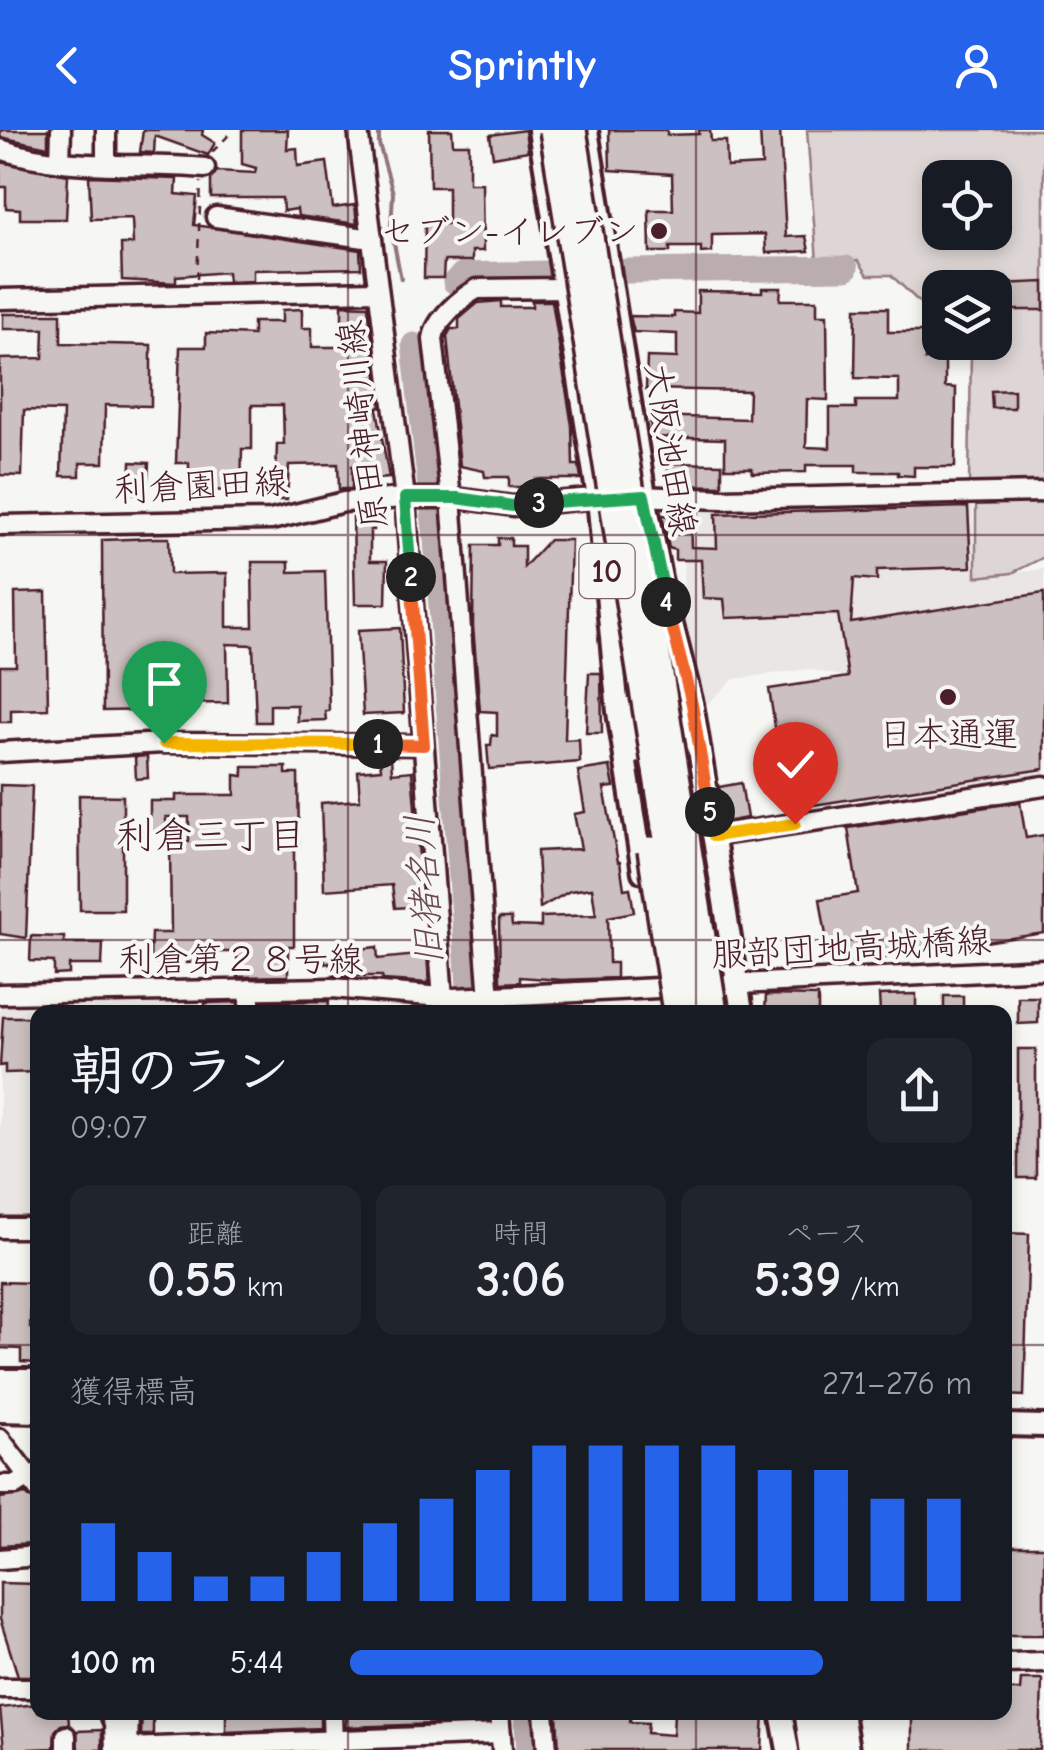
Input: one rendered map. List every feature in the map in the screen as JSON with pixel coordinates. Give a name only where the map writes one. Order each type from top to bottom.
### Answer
[{"type":"highway","points":[[552,130],[630,671],[635,750],[675,1005]]},
{"type":"highway","points":[[573,130],[713,1005]]},
{"type":"highway","points":[[603,487],[694,1005]]},
{"type":"highway","points":[[638,536],[687,742],[729,1005]]},
{"type":"highway","points":[[809,1720],[814,1750]]},
{"type":"highway","points":[[827,1720],[832,1750]]},
{"type":"main road","name":"10","points":[[539,130],[564,288],[603,487],[618,712],[663,1005]]},
{"type":"main road","name":"大阪池田線","points":[[587,130],[644,496],[692,704],[741,1005]]},
{"type":"main road","points":[[0,1380],[30,1380]]},
{"type":"main road","points":[[0,1395],[30,1396]]},
{"type":"main road","points":[[0,1411],[30,1412]]},
{"type":"main road","points":[[1012,1426],[1044,1426]]},
{"type":"main road","points":[[782,1720],[788,1750]]},
{"type":"main road","points":[[843,1720],[848,1750]]},
{"type":"street","points":[[60,130],[60,162]]},
{"type":"street","points":[[106,130],[106,163]]},
{"type":"street","name":"原田神崎川線","points":[[358,130],[378,291],[412,498],[424,745],[447,1003]]},
{"type":"street","points":[[0,149],[32,160],[204,168]]},
{"type":"street","points":[[216,217],[372,239]]},
{"type":"street","points":[[487,1001],[434,330],[464,296],[477,289],[564,288]]},
{"type":"street","points":[[0,299],[378,291]]},
{"type":"street","name":"利倉園田線","points":[[0,525],[271,520],[344,502],[412,498],[513,506],[603,487],[644,496],[722,498],[1044,492]]},
{"type":"street","points":[[0,752],[164,743],[424,745]]},
{"type":"street","points":[[714,836],[1044,786]]},
{"type":"street","name":"服部団地高城橋線","points":[[660,990],[1044,969]]},
{"type":"street","name":"利倉第２８号線","points":[[0,994],[332,988],[447,1003],[660,990]]},
{"type":"street","points":[[250,989],[250,1005]]},
{"type":"street","points":[[0,1228],[30,1228]]},
{"type":"street","points":[[0,1439],[30,1474]]},
{"type":"street","points":[[0,1486],[30,1481]]},
{"type":"street","points":[[0,1559],[30,1557]]},
{"type":"street","points":[[1012,1663],[1044,1662]]},
{"type":"street","points":[[0,1688],[30,1688]]},
{"type":"street","points":[[112,1720],[123,1749]]},
{"type":"street","points":[[123,1749],[128,1720]]},
{"type":"street","points":[[332,1720],[333,1745]]},
{"type":"street","points":[[544,1720],[546,1750]]},
{"type":"street","points":[[123,1749],[502,1742]]},
{"type":"shaded area","points":[[807,130],[1044,130],[1044,557],[1012,573],[976,577],[976,487],[969,484],[971,360],[1012,360],[1012,270],[922,270],[922,305],[891,275],[868,275],[858,260],[817,262]]},
{"type":"shaded area","points":[[973,506],[975,578],[1044,569],[1044,778],[864,804],[841,676],[809,669],[734,679],[704,707],[683,616],[684,507],[715,512]]},
{"type":"shaded area","points":[[173,998],[173,1005],[30,1005],[30,1222],[0,1223],[0,1002]]},
{"type":"building","points":[[1,130],[48,130],[48,147],[0,137]]},
{"type":"building","points":[[143,130],[203,130],[202,135],[215,143],[208,155],[155,136],[154,153],[140,152]]},
{"type":"building","points":[[242,130],[288,130],[287,149],[297,148],[298,166],[327,162],[333,208],[355,205],[357,224],[298,216],[297,209],[283,211],[282,198],[211,198],[211,179],[217,171],[255,173],[256,168],[242,164]]},
{"type":"building","points":[[429,130],[452,130],[453,144],[469,144],[469,183],[482,183],[483,251],[472,251],[472,261],[444,261],[443,278],[424,278],[425,224],[448,224],[448,187],[430,187]]},
{"type":"building","points":[[525,130],[528,151],[493,157],[490,135]]},
{"type":"building","points":[[609,130],[667,130],[667,135],[710,130],[711,141],[726,141],[727,167],[762,165],[760,130],[780,130],[786,237],[806,236],[809,251],[766,253],[765,234],[712,235],[712,252],[701,253],[701,247],[670,247],[670,252],[650,252],[649,210],[673,210],[672,174],[610,170]]},
{"type":"building","points":[[0,162],[68,175],[66,219],[20,219],[20,209],[6,208],[6,187],[0,187]]},
{"type":"building","points":[[89,176],[177,179],[176,194],[197,196],[194,225],[360,250],[361,268],[253,270],[253,281],[228,282],[227,272],[176,276],[176,283],[122,280],[121,244],[133,244],[132,218],[91,219]]},
{"type":"building","points":[[1044,282],[1044,310],[1012,310],[1012,283]]},
{"type":"building","points":[[762,288],[781,288],[780,300],[817,300],[817,315],[827,315],[828,400],[807,399],[806,447],[830,448],[830,408],[856,408],[856,401],[899,401],[899,379],[855,378],[856,308],[888,308],[888,332],[922,332],[922,360],[945,360],[945,387],[956,388],[955,467],[914,467],[914,476],[856,472],[856,465],[806,465],[806,472],[752,473],[752,468],[725,468],[725,439],[650,437],[651,416],[748,419],[749,391],[646,389],[647,357],[677,358],[677,334],[634,332],[630,316],[698,313],[698,291],[762,292]]},
{"type":"building","points":[[501,301],[501,307],[532,307],[532,301],[552,301],[572,426],[573,465],[579,465],[581,479],[535,479],[535,487],[509,487],[509,477],[485,477],[484,471],[460,466],[447,336],[451,329],[459,329],[459,319],[478,303]]},
{"type":"building","points":[[342,305],[368,306],[381,407],[377,408],[389,478],[377,479],[375,464],[352,466],[352,489],[339,489],[338,464],[289,465],[287,500],[275,500],[277,444],[284,444],[283,405],[252,405],[252,449],[242,449],[241,491],[199,490],[199,476],[189,476],[189,463],[176,463],[180,347],[206,347],[206,333],[253,335],[253,322],[282,322],[282,310],[302,309],[302,328],[312,328],[312,347],[342,347]]},
{"type":"building","points":[[3,314],[61,314],[61,343],[151,345],[151,406],[105,405],[104,463],[80,463],[80,476],[61,476],[63,411],[24,410],[22,476],[0,475],[0,359],[43,358],[44,329],[3,329]]},
{"type":"building","points":[[1014,390],[1014,408],[992,408],[991,391]]},
{"type":"building","points":[[131,462],[149,463],[147,494],[130,493]]},
{"type":"building","points":[[668,463],[722,464],[722,486],[667,485]]},
{"type":"building","points":[[968,507],[971,567],[877,570],[877,580],[854,578],[851,623],[1044,593],[1044,769],[788,809],[769,689],[848,677],[838,614],[726,618],[724,599],[703,598],[701,560],[675,560],[662,515],[690,518],[691,547],[717,548],[716,514]]},
{"type":"building","points":[[374,517],[370,561],[387,561],[386,604],[355,604],[353,518]]},
{"type":"building","points":[[169,538],[170,574],[227,573],[227,627],[253,627],[252,562],[289,562],[289,572],[325,571],[329,711],[325,711],[326,720],[297,721],[297,705],[270,705],[270,722],[256,722],[253,645],[227,644],[228,703],[155,704],[155,710],[103,711],[102,540]]},
{"type":"building","points":[[498,538],[511,538],[511,546],[524,546],[524,567],[549,540],[571,540],[565,740],[579,739],[580,762],[489,769],[487,745],[491,745],[492,735],[497,736],[497,712],[480,711],[473,626],[474,545],[498,545]]},
{"type":"building","points":[[46,592],[48,709],[11,710],[11,722],[0,722],[0,666],[16,666],[15,593]]},
{"type":"building","points":[[400,628],[404,713],[363,715],[358,630]]},
{"type":"building","points":[[589,673],[601,673],[602,733],[586,733]]},
{"type":"building","points":[[147,756],[148,778],[136,779],[135,757]]},
{"type":"building","points":[[380,757],[391,757],[392,773],[412,771],[423,906],[395,908],[392,885],[324,890],[321,803],[360,800],[358,771],[381,769]]},
{"type":"building","points":[[610,766],[614,787],[604,788],[624,889],[630,888],[634,912],[608,917],[609,963],[616,963],[616,978],[520,977],[520,982],[500,983],[499,918],[511,918],[512,926],[541,927],[541,917],[596,915],[592,888],[570,891],[540,908],[537,851],[581,849],[574,814],[585,812],[578,771]]},
{"type":"building","points":[[243,767],[286,767],[286,774],[298,774],[299,847],[294,847],[294,946],[288,946],[288,976],[238,977],[237,952],[206,952],[206,962],[186,963],[186,954],[165,955],[165,963],[150,963],[151,933],[171,933],[170,842],[189,842],[189,817],[166,817],[166,832],[150,833],[150,801],[176,801],[176,795],[235,795],[235,775],[243,776]]},
{"type":"building","points":[[741,783],[747,818],[725,822],[719,787]]},
{"type":"building","points":[[0,785],[32,786],[26,938],[0,934]]},
{"type":"building","points":[[79,795],[123,796],[123,910],[80,910]]},
{"type":"building","points":[[1020,802],[1026,838],[1044,835],[1044,933],[831,966],[820,899],[858,893],[848,828]]},
{"type":"building","points":[[31,936],[64,937],[67,943],[103,943],[102,965],[69,965],[69,974],[54,975],[54,962],[30,961]]},
{"type":"building","points":[[377,947],[378,959],[427,954],[429,983],[383,980],[382,976],[334,976],[329,963],[325,964],[324,953]]},
{"type":"building","points":[[916,994],[916,1005],[880,1005],[879,995]]},
{"type":"building","points":[[766,995],[818,996],[818,1005],[765,1005]]},
{"type":"building","points":[[944,996],[963,996],[963,1005],[944,1005]]},
{"type":"building","points":[[1018,997],[1038,997],[1038,1023],[1018,1024]]},
{"type":"building","points":[[329,1001],[329,1005],[262,1002]]},
{"type":"building","points":[[238,1002],[238,1005],[205,1005]]},
{"type":"building","points":[[3,1017],[30,1017],[30,1072],[5,1073],[5,1065],[0,1066]]},
{"type":"building","points":[[1018,1049],[1036,1049],[1036,1178],[1018,1178]]},
{"type":"building","points":[[1012,1233],[1029,1234],[1024,1396],[1012,1395]]},
{"type":"building","points":[[0,1282],[30,1283],[30,1363],[21,1362],[21,1349],[0,1348]]},
{"type":"building","points":[[26,1494],[30,1498],[30,1544],[0,1546],[0,1498]]},
{"type":"building","points":[[1012,1547],[1044,1547],[1044,1635],[1012,1635]]},
{"type":"building","points":[[0,1583],[30,1584],[30,1676],[18,1676],[0,1619]]},
{"type":"building","points":[[1021,1679],[1042,1679],[1040,1750],[912,1750],[912,1720],[1012,1720],[1012,1690],[1020,1690]]},
{"type":"building","points":[[30,1705],[30,1720],[69,1720],[69,1724],[55,1731],[54,1748],[4,1750],[0,1708]]},
{"type":"building","points":[[142,1720],[153,1720],[153,1735],[141,1735]]},
{"type":"building","points":[[226,1720],[320,1720],[320,1728],[226,1732]]},
{"type":"building","points":[[346,1720],[438,1720],[438,1724],[345,1727]]},
{"type":"building","points":[[557,1720],[630,1720],[648,1723],[647,1733],[673,1735],[674,1720],[764,1720],[762,1750],[559,1750]]},
{"type":"building","points":[[102,1730],[102,1750],[78,1750],[77,1731]]},
{"type":"waterway","name":"旧猪名川","points":[[379,130],[379,144],[393,193],[391,228],[401,279]]},
{"type":"waterway","points":[[626,271],[846,268]]},
{"type":"waterway","points":[[455,282],[462,275],[548,273]]},
{"type":"waterway","name":"旧猪名川","points":[[414,345],[436,539],[470,1005]]},
{"type":"waterway","name":"旧猪名川","points":[[527,1720],[529,1750]]},
{"type":"place","name":"セブン-イレブン","points":[[659,231]]},
{"type":"place","name":"日本通運","points":[[948,697]]},
{"type":"district","name":"利倉三丁目","points":[[211,835]]},
{"type":"route","points":[[164,743],[424,745],[405,498],[457,498],[513,506],[644,496],[692,704],[714,836],[795,824]]}]
